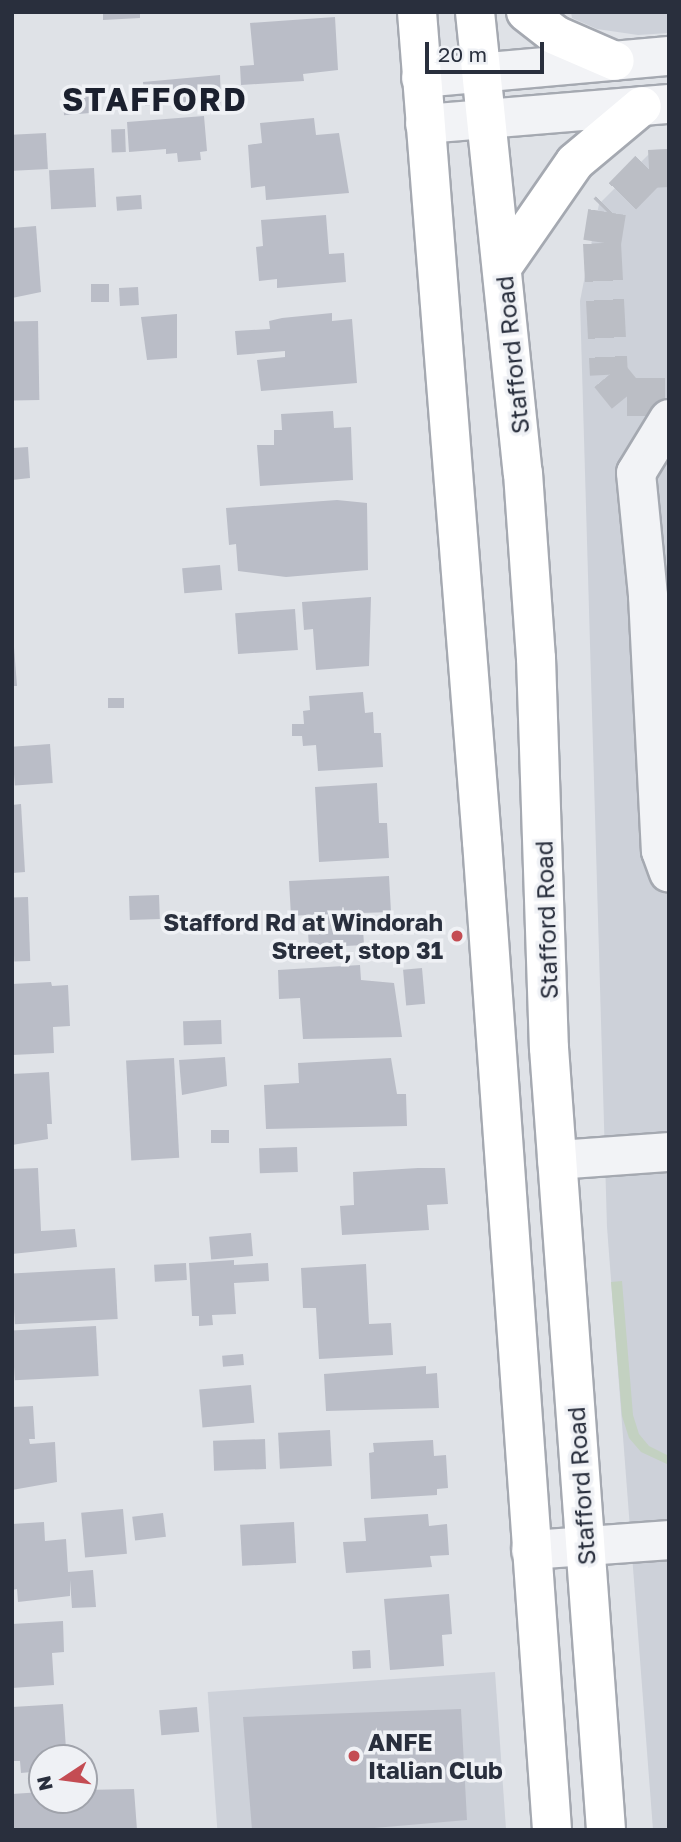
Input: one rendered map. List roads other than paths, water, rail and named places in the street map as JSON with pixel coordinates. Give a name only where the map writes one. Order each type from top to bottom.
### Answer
[{"type":"highway","points":[[417,12],[483,855],[552,1830]]},
{"type":"highway","name":"Stafford Road","points":[[475,12],[503,266],[536,658],[557,1160],[606,1830]]},
{"type":"highway","points":[[526,12],[555,35],[615,61]]},
{"type":"highway","points":[[503,266],[575,162],[655,105]]},
{"type":"street","points":[[421,78],[669,57]]},
{"type":"street","points":[[425,124],[655,105]]},
{"type":"street","points":[[669,419],[636,473],[648,596],[661,851],[669,873]]},
{"type":"street","points":[[557,1160],[669,1152]]},
{"type":"street","points":[[531,1550],[669,1540]]},
{"type":"tunnel","points":[[669,168],[649,169],[607,212],[602,243],[609,375],[627,397],[669,397]]},
{"type":"place","name":"Stafford Rd at Windorah Street, stop 31","points":[[457,936]]},
{"type":"place","name":"ANFE Italian Club","points":[[354,1756]]},
{"type":"district","name":"STAFFORD","points":[[155,99]]}]
